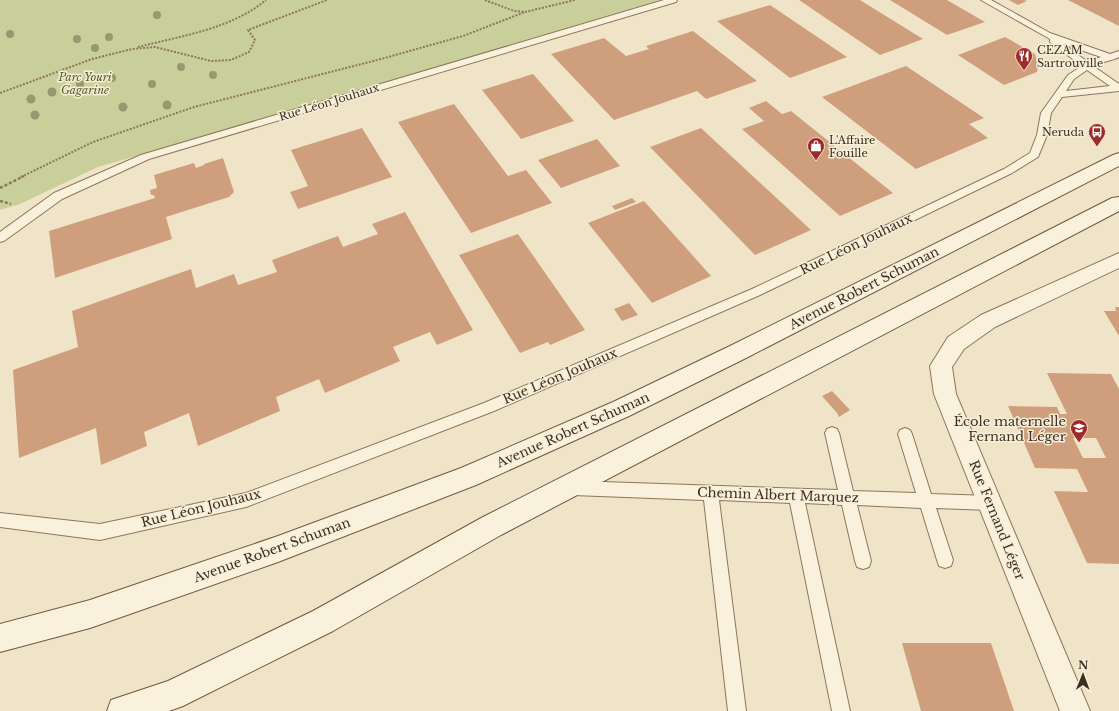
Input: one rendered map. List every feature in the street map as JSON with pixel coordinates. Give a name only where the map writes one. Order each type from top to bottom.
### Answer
[{"type":"main road","name":"Avenue Robert Schuman","points":[[0,638],[105,609],[278,549],[467,477],[628,406],[1119,159]]},
{"type":"main road","points":[[122,711],[172,696],[323,621],[492,526],[566,487],[1119,203]]},
{"type":"main road","name":"Rue Fernand Léger","points":[[1075,711],[945,394],[941,366],[956,343],[988,321],[1119,260]]},
{"type":"lane","name":"Rue Léon Jouhaux","points":[[0,238],[58,196],[145,157],[673,0]]},
{"type":"lane","points":[[985,0],[1047,35],[1087,66],[1119,88]]},
{"type":"lane","points":[[1047,35],[1109,56],[1119,62]]},
{"type":"lane","name":"Rue Léon Jouhaux","points":[[0,520],[100,532],[246,500],[489,407],[756,292],[1008,171],[1034,155],[1042,135],[1046,113],[1071,77],[1094,62],[1119,54]]},
{"type":"lane","points":[[1058,96],[1119,88]]},
{"type":"lane","points":[[832,433],[863,561]]},
{"type":"lane","points":[[906,434],[945,560]]},
{"type":"lane","name":"Chemin Albert Marquez","points":[[566,487],[990,503]]},
{"type":"lane","points":[[711,493],[737,711]]},
{"type":"lane","points":[[796,496],[841,711]]},
{"type":"path","points":[[0,93],[92,58],[132,49],[200,30],[236,18],[256,9],[266,0]]},
{"type":"path","points":[[132,49],[155,47],[211,61],[231,60],[249,52],[255,40],[248,30],[327,0]]},
{"type":"path","points":[[485,0],[514,11],[525,12]]},
{"type":"path","points":[[0,188],[93,142],[194,107],[381,59],[456,38],[525,12],[575,0]]},
{"type":"path","points":[[0,205],[5,202]]},
{"type":"green space","name":"Parc Youri Gagarine","points":[[0,0],[661,0],[305,108],[98,167],[20,204],[0,210]]},
{"type":"building","points":[[799,0],[860,0],[923,39],[880,55]]},
{"type":"building","points":[[890,0],[947,0],[985,22],[947,35]]},
{"type":"building","points":[[1009,0],[1024,0],[1027,1],[1018,5]]},
{"type":"building","points":[[1068,0],[1119,0],[1119,26]]},
{"type":"building","points":[[770,5],[847,57],[790,78],[717,21]]},
{"type":"building","points":[[693,31],[757,81],[706,99],[697,91],[614,120],[551,54],[604,38],[626,56],[649,49],[646,46]]},
{"type":"building","points":[[1005,37],[1035,54],[1038,67],[1037,72],[1004,85],[958,55]]},
{"type":"building","points":[[906,66],[984,118],[969,124],[988,138],[916,169],[822,97]]},
{"type":"building","points":[[533,74],[574,121],[521,139],[482,90]]},
{"type":"building","name":"L'Affaire Fouille","points":[[766,101],[782,114],[791,111],[893,193],[840,216],[742,129],[764,121],[749,108]]},
{"type":"building","points":[[454,104],[508,176],[526,170],[552,203],[471,233],[398,122]]},
{"type":"building","points":[[362,128],[392,177],[298,209],[290,192],[308,186],[291,150]]},
{"type":"building","points":[[701,128],[811,230],[755,255],[650,147]]},
{"type":"building","points":[[597,139],[620,166],[561,188],[538,160]]},
{"type":"building","points":[[223,158],[234,192],[229,197],[166,217],[172,239],[55,278],[49,231],[155,198],[154,195],[151,195],[150,190],[157,188],[154,175],[194,163],[196,168]]},
{"type":"building","points":[[632,198],[636,202],[615,210],[612,206]]},
{"type":"building","points":[[644,201],[711,276],[652,303],[588,223]]},
{"type":"building","points":[[405,212],[473,330],[437,345],[430,332],[393,347],[400,361],[325,393],[319,379],[276,397],[280,411],[198,446],[189,413],[144,432],[147,446],[101,465],[96,428],[19,458],[13,370],[78,347],[72,311],[191,269],[196,288],[234,274],[238,285],[277,272],[272,260],[338,236],[343,247],[378,234],[372,224]]},
{"type":"building","points":[[518,234],[585,330],[550,345],[548,342],[520,353],[459,255]]},
{"type":"building","points":[[629,303],[638,315],[622,321],[614,309]]},
{"type":"building","points":[[1115,307],[1119,307],[1119,336],[1104,311],[1116,311]]},
{"type":"building","points":[[1047,373],[1111,374],[1119,389],[1119,564],[1087,563],[1054,491],[1088,492],[1077,469],[1035,468],[1008,406],[1057,407],[1060,414],[1067,414]],"holes":[[[1073,438],[1096,438],[1106,458],[1083,458]]]},
{"type":"building","points":[[832,391],[850,410],[839,417],[822,396]]},
{"type":"building","points":[[902,643],[991,643],[1014,711],[921,711]]},
{"type":"place","name":"CEZAM Sartrouville","points":[[1024,71]]},
{"type":"place","name":"Neruda","points":[[1097,147]]},
{"type":"place","name":"L'Affaire Fouille","points":[[816,161]]},
{"type":"place","name":"École maternelle Fernand Léger","points":[[1079,443]]}]
